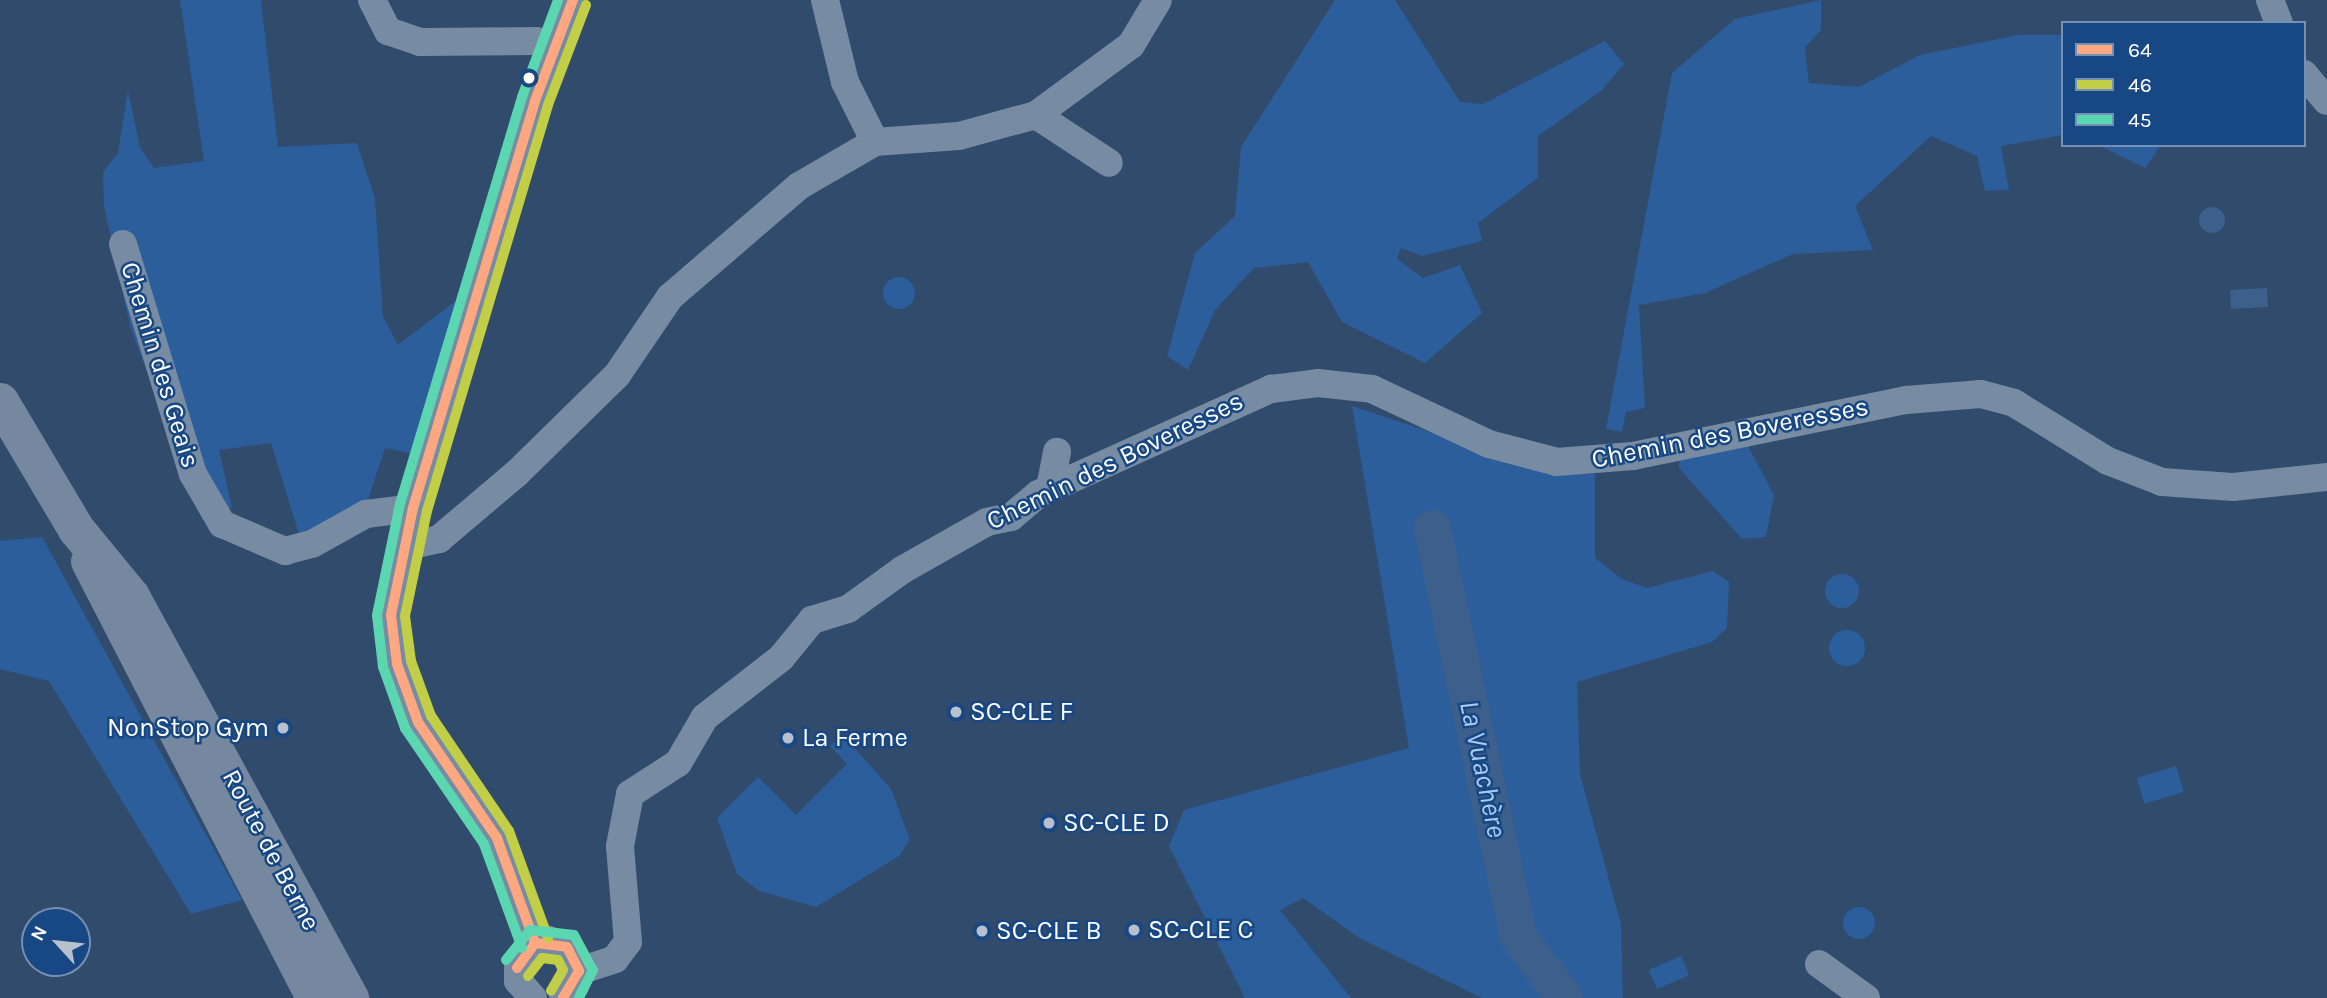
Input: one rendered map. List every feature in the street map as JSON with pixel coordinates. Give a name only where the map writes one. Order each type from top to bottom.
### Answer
[{"type":"main road","name":"Route de Berne","points":[[0,401],[76,529],[131,596],[350,998]]},
{"type":"main road","name":"Route de Berne","points":[[76,529],[107,607],[315,998]]},
{"type":"street","points":[[372,0],[388,31],[420,42],[537,41]]},
{"type":"street","points":[[535,943],[497,838],[440,758],[404,689],[391,615],[402,547],[413,508],[535,100],[573,0]]},
{"type":"street","points":[[825,0],[845,82],[875,142]]},
{"type":"street","points":[[402,547],[439,539],[504,485],[617,375],[670,297],[790,192],[875,142],[959,136],[1036,115],[1131,45],[1158,0]]},
{"type":"street","points":[[2270,0],[2278,21]]},
{"type":"street","points":[[2306,76],[2327,101]]},
{"type":"street","points":[[1036,115],[1109,163]]},
{"type":"street","name":"Chemin des Geais","points":[[123,244],[193,474],[222,524],[285,551],[312,544],[366,514],[413,508]]},
{"type":"street","name":"Chemin des Boveresses","points":[[571,990],[615,960],[628,942],[620,853],[626,800],[678,762],[705,717],[781,658],[812,620],[848,609],[913,563],[987,522],[1011,517],[1051,488],[1255,393],[1318,383],[1388,394],[1489,444],[1557,462],[1633,456],[1968,394],[2014,403],[2108,461],[2162,482],[2233,487],[2327,477]]},
{"type":"street","points":[[1051,488],[1057,452]]},
{"type":"street","points":[[533,998],[513,986],[521,956],[535,943],[561,943],[571,990]]},
{"type":"street","points":[[1819,964],[1866,998]]},
{"type":"shaded area","points":[[180,0],[261,0],[278,147],[357,143],[375,199],[383,316],[398,345],[461,297],[414,454],[385,448],[365,509],[299,534],[271,443],[219,450],[232,508],[202,520],[130,326],[104,206],[103,172],[118,153],[128,90],[140,148],[154,168],[204,161]]},
{"type":"shaded area","points":[[1335,0],[1395,0],[1460,102],[1483,104],[1605,41],[1624,64],[1601,91],[1538,136],[1538,178],[1478,223],[1482,241],[1422,256],[1401,248],[1397,259],[1423,278],[1460,265],[1482,313],[1425,363],[1342,322],[1308,262],[1254,268],[1215,310],[1188,370],[1167,356],[1195,253],[1235,216],[1241,147]]},
{"type":"shaded area","points":[[1821,0],[1821,30],[1805,47],[1809,83],[1859,87],[1920,55],[2018,35],[2061,35],[2061,135],[2001,146],[2009,190],[1985,191],[1977,156],[1931,136],[1855,206],[1873,250],[1793,254],[1705,293],[1639,305],[1645,408],[1626,412],[1622,432],[1606,429],[1672,73],[1735,19]]},
{"type":"shaded area","points":[[2102,147],[2160,147],[2145,168]]},
{"type":"shaded area","points":[[2212,207],[2221,211],[2225,220],[2221,229],[2212,233],[2203,229],[2199,220],[2203,211]]},
{"type":"shaded area","points":[[899,277],[910,282],[915,293],[910,304],[899,309],[888,304],[883,293],[888,282]]},
{"type":"shaded area","points":[[2267,288],[2268,307],[2231,309],[2230,290]]},
{"type":"shaded area","points":[[1352,406],[1542,469],[1595,474],[1595,558],[1622,579],[1647,588],[1713,571],[1729,582],[1727,628],[1712,642],[1577,682],[1580,774],[1621,924],[1623,998],[1482,998],[1359,938],[1303,898],[1280,910],[1351,998],[1245,998],[1169,846],[1184,810],[1409,748]]},
{"type":"shaded area","points":[[1746,442],[1774,495],[1766,537],[1742,539],[1679,468],[1679,454]]},
{"type":"shaded area","points":[[42,537],[242,900],[191,914],[49,681],[0,669],[0,541]]},
{"type":"shaded area","points":[[1842,574],[1854,579],[1859,591],[1854,603],[1842,608],[1830,603],[1825,591],[1830,579]]},
{"type":"shaded area","points":[[1847,630],[1859,636],[1865,648],[1859,660],[1847,666],[1835,660],[1829,648],[1835,636]]},
{"type":"shaded area","points":[[842,734],[891,789],[910,840],[899,856],[816,907],[759,891],[737,874],[717,818],[758,777],[796,815],[847,764],[830,746]]},
{"type":"shaded area","points":[[2176,766],[2184,792],[2145,804],[2137,778]]},
{"type":"shaded area","points":[[1859,907],[1870,912],[1875,923],[1870,934],[1859,939],[1848,934],[1843,923],[1848,912]]},
{"type":"shaded area","points":[[1681,956],[1689,975],[1657,989],[1649,970]]},
{"type":"waterway","name":"La Vuachère","points":[[1432,528],[1518,936],[1564,998]]},
{"type":"transit line","name":"45","points":[[522,948],[484,844],[405,728],[383,667],[377,615],[400,504],[522,97],[558,0]]},
{"type":"transit line","name":"64","points":[[535,943],[497,838],[418,722],[397,664],[391,615],[413,508],[535,101],[573,0]]},
{"type":"transit line","name":"46","points":[[548,938],[509,831],[431,716],[411,661],[405,616],[427,511],[548,105],[586,5]]},
{"type":"transit line","name":"45","points":[[506,960],[530,930],[574,935],[593,970],[579,998]]},
{"type":"transit line","name":"64","points":[[517,968],[535,943],[567,947],[579,971],[563,998]]},
{"type":"transit line","name":"46","points":[[528,976],[542,958],[558,960],[563,970],[551,991]]},
{"type":"place","name":"SC-CLE F","points":[[956,712]]},
{"type":"place","name":"NonStop Gym","points":[[283,728]]},
{"type":"place","name":"La Ferme","points":[[788,738]]},
{"type":"place","name":"SC-CLE D","points":[[1049,823]]},
{"type":"place","name":"SC-CLE C","points":[[1134,930]]},
{"type":"place","name":"SC-CLE B","points":[[982,931]]}]
